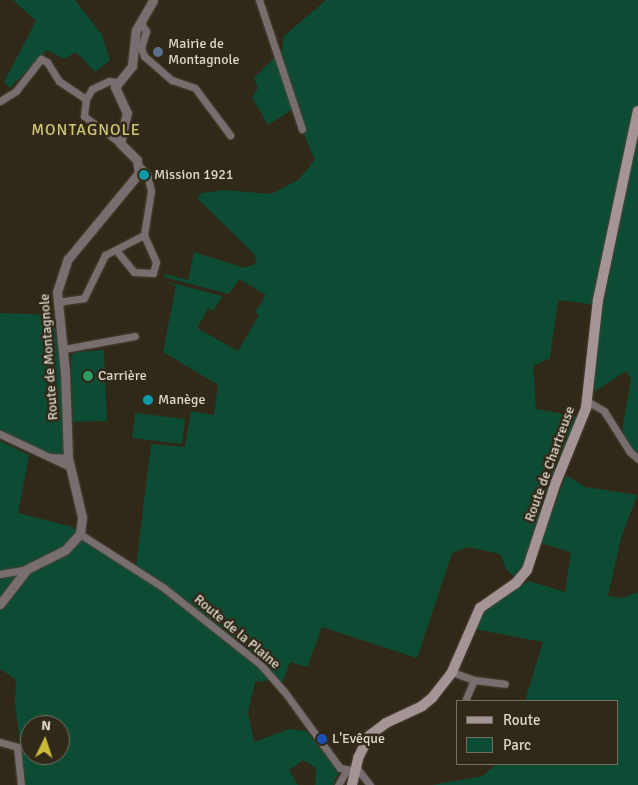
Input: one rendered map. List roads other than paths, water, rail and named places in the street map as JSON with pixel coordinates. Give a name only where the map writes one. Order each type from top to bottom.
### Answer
[{"type":"main road","name":"Route de Chartreuse","points":[[352,785],[350,771],[369,736],[386,723],[428,701],[452,672],[480,608],[516,583],[527,570],[587,401],[598,300],[638,111]]},
{"type":"street","points":[[116,250],[134,272],[153,273],[156,262],[144,235],[150,191],[147,174],[120,143],[85,120],[86,98],[96,86],[116,82],[132,66],[134,36],[153,0]]},
{"type":"street","points":[[259,0],[302,128]]},
{"type":"street","points":[[140,22],[146,31],[142,48],[144,56],[172,80],[195,88],[230,135]]},
{"type":"street","points":[[0,101],[16,91],[41,59],[47,62],[59,80],[86,98]]},
{"type":"street","points":[[116,82],[115,91],[127,113],[120,143]]},
{"type":"street","name":"Route de Montagnole","points":[[80,534],[80,509],[69,462],[64,349],[57,302],[58,286],[68,259],[138,174],[140,167]]},
{"type":"street","points":[[57,302],[84,298],[105,255],[144,235]]},
{"type":"street","points":[[64,349],[135,336]]},
{"type":"street","points":[[587,401],[604,411],[630,452],[638,459]]},
{"type":"street","points":[[0,434],[48,457],[69,462]]},
{"type":"street","points":[[0,574],[27,569],[65,550],[80,534]]},
{"type":"street","name":"Route de la Plaine","points":[[80,534],[164,588],[261,665],[284,691],[340,768],[362,774],[370,785]]},
{"type":"street","points":[[0,604],[27,569]]},
{"type":"street","points":[[452,672],[474,680],[504,684]]},
{"type":"street","points":[[465,700],[474,680]]},
{"type":"street","points":[[0,742],[17,747],[21,785]]},
{"type":"street","points":[[338,785],[350,771]]},
{"type":"place","name":"Mairie de Montagnole","points":[[158,52]]},
{"type":"place","name":"Mission 1921","points":[[144,175]]},
{"type":"place","name":"Carrière","points":[[88,376]]},
{"type":"place","name":"Manège","points":[[148,400]]},
{"type":"place","name":"L'Evêque","points":[[322,739]]},
{"type":"district","name":"MONTAGNOLE","points":[[86,130]]}]
